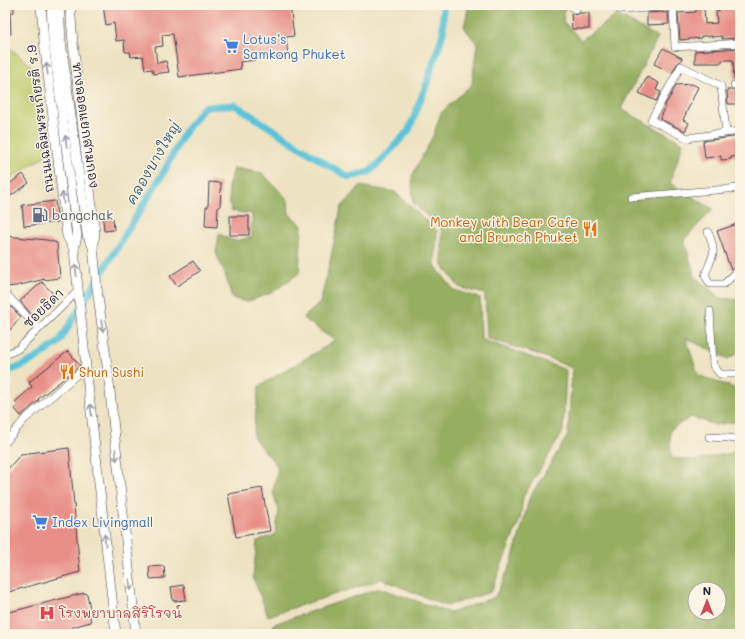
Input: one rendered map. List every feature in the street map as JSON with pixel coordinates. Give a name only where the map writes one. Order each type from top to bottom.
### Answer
[{"type":"main road","name":"ถนนเฉลิมพระเกียรติ ร.9","points":[[41,5],[67,236],[74,249],[116,634]]},
{"type":"main road","name":"ทางลอดแยกสามกอง","points":[[51,5],[53,40],[77,236],[74,249]]},
{"type":"main road","name":"ทางลอดแยกสามกอง","points":[[59,5],[61,41],[87,235],[92,246]]},
{"type":"main road","points":[[70,5],[77,81],[95,233],[92,246],[96,288],[108,373],[136,634]]},
{"type":"street","points":[[611,5],[621,10],[689,5]]},
{"type":"street","points":[[673,6],[675,47],[740,43]]},
{"type":"street","points":[[726,132],[721,86],[681,66],[651,120],[687,138],[740,131]]},
{"type":"street","points":[[631,197],[740,188]]},
{"type":"street","points":[[708,232],[712,241],[713,253],[706,268],[705,276],[710,284],[724,284],[740,270]]},
{"type":"street","name":"ซอยธิดา","points":[[5,355],[18,349],[78,291]]},
{"type":"street","points":[[5,293],[39,329]]},
{"type":"street","points":[[710,311],[714,365],[720,374],[740,374]]},
{"type":"street","points":[[5,443],[24,420],[86,367]]},
{"type":"street","points":[[709,437],[740,440]]},
{"type":"green space","points":[[469,5],[565,5],[563,21],[581,40],[617,15],[658,37],[621,109],[683,143],[670,183],[713,209],[684,240],[695,277],[720,298],[740,300],[740,352],[728,359],[686,338],[698,375],[737,389],[740,408],[740,421],[715,425],[691,417],[670,430],[671,458],[696,460],[740,451],[740,634],[271,634],[274,624],[380,588],[450,613],[495,597],[511,564],[529,499],[568,435],[572,368],[540,355],[487,338],[485,294],[459,287],[442,264],[442,230],[413,203],[412,176],[433,136],[441,113],[472,84],[477,44],[464,27]]},
{"type":"green space","points":[[5,44],[37,71],[48,154],[5,182]]},
{"type":"green space","points":[[234,168],[262,173],[288,200],[289,214],[302,225],[299,273],[273,292],[247,302],[232,298],[225,274],[216,253],[219,234],[235,241],[252,237],[252,214],[231,211],[228,186]]},
{"type":"green space","points":[[360,186],[395,192],[437,231],[435,266],[454,290],[480,298],[481,339],[566,370],[563,432],[523,497],[520,519],[491,592],[446,606],[382,579],[268,616],[253,577],[257,541],[275,535],[279,511],[273,492],[278,467],[253,437],[259,386],[335,341],[303,318],[320,303],[341,208]]},
{"type":"building","points":[[5,5],[14,5],[14,12],[10,13],[11,34],[5,34]]},
{"type":"building","name":"Lotus’s Samkong Phuket","points":[[103,5],[136,5],[136,9],[167,5],[290,5],[294,36],[286,37],[288,56],[240,62],[241,69],[179,77],[173,34],[162,35],[163,46],[155,47],[157,63],[166,61],[169,72],[154,74],[152,69],[145,70],[143,56],[131,57],[130,52],[125,52],[124,40],[116,41],[114,23],[106,25]]},
{"type":"building","points":[[719,5],[740,5],[740,38],[722,39],[722,36],[701,36],[701,38],[680,40],[678,13],[696,12],[696,7],[704,7],[705,24],[717,23],[716,11],[719,11]]},
{"type":"building","points":[[668,12],[669,24],[647,25],[647,13]]},
{"type":"building","points":[[571,13],[576,15],[580,13],[589,13],[589,29],[572,29]]},
{"type":"building","points":[[663,48],[682,58],[672,73],[654,64]]},
{"type":"building","points":[[740,48],[740,79],[734,79],[733,60],[722,60],[722,63],[695,63],[695,51]]},
{"type":"building","points":[[647,77],[659,83],[656,90],[661,92],[656,101],[639,93]]},
{"type":"building","points":[[692,84],[698,87],[683,120],[689,123],[685,131],[660,119],[666,106],[665,105],[676,85]]},
{"type":"building","points":[[727,90],[740,90],[740,104],[728,104]]},
{"type":"building","points":[[740,136],[740,156],[721,160],[721,156],[705,158],[703,141]]},
{"type":"building","points":[[23,174],[29,183],[9,197],[5,192],[5,187]]},
{"type":"building","points":[[209,182],[221,183],[217,227],[205,226],[206,207],[208,207]]},
{"type":"building","points":[[55,201],[58,222],[24,226],[22,205]]},
{"type":"building","points":[[230,216],[249,216],[249,235],[230,235]]},
{"type":"building","points":[[113,218],[114,230],[104,231],[103,219]]},
{"type":"building","points":[[740,223],[740,264],[731,270],[717,231]]},
{"type":"building","points":[[5,236],[47,240],[57,243],[60,278],[44,280],[45,279],[5,287]]},
{"type":"building","points":[[193,261],[200,271],[177,286],[170,276]]},
{"type":"building","points":[[42,282],[58,299],[49,306],[46,303],[32,315],[20,301]]},
{"type":"building","points":[[8,304],[21,317],[10,330],[5,325],[5,308]]},
{"type":"building","points":[[68,351],[80,366],[38,399],[39,400],[21,416],[15,409],[18,405],[15,402],[32,387],[29,382]]},
{"type":"building","name":"Index Livingmall","points":[[69,448],[80,572],[5,593],[5,472],[21,454]]},
{"type":"building","points":[[262,488],[270,531],[236,537],[228,494]]},
{"type":"building","points":[[164,566],[165,578],[150,579],[149,567]]},
{"type":"building","points":[[184,585],[186,600],[173,601],[171,587]]},
{"type":"building","name":"โรงพยาบาลสิริโรจน์","points":[[84,593],[87,594],[91,613],[89,613],[91,622],[72,627],[74,634],[10,634],[6,613]]},
{"type":"waterway","name":"คลองบางใหญ่","points":[[5,372],[13,370],[40,356],[59,342],[165,170],[184,133],[204,107],[235,105],[349,177],[369,172],[409,130],[427,83],[443,33],[443,5]]},
{"type":"place","name":"Lotus’s Samkong Phuket","points":[[231,46]]},
{"type":"place","name":"bangchak","points":[[40,215]]},
{"type":"place","name":"Monkey with Bear Cafe and Brunch Phuket","points":[[590,229]]},
{"type":"place","name":"Shun Sushi","points":[[67,372]]},
{"type":"place","name":"Index Livingmall","points":[[40,522]]},
{"type":"place","name":"โรงพยาบาลสิริโรจน์","points":[[47,613]]}]
